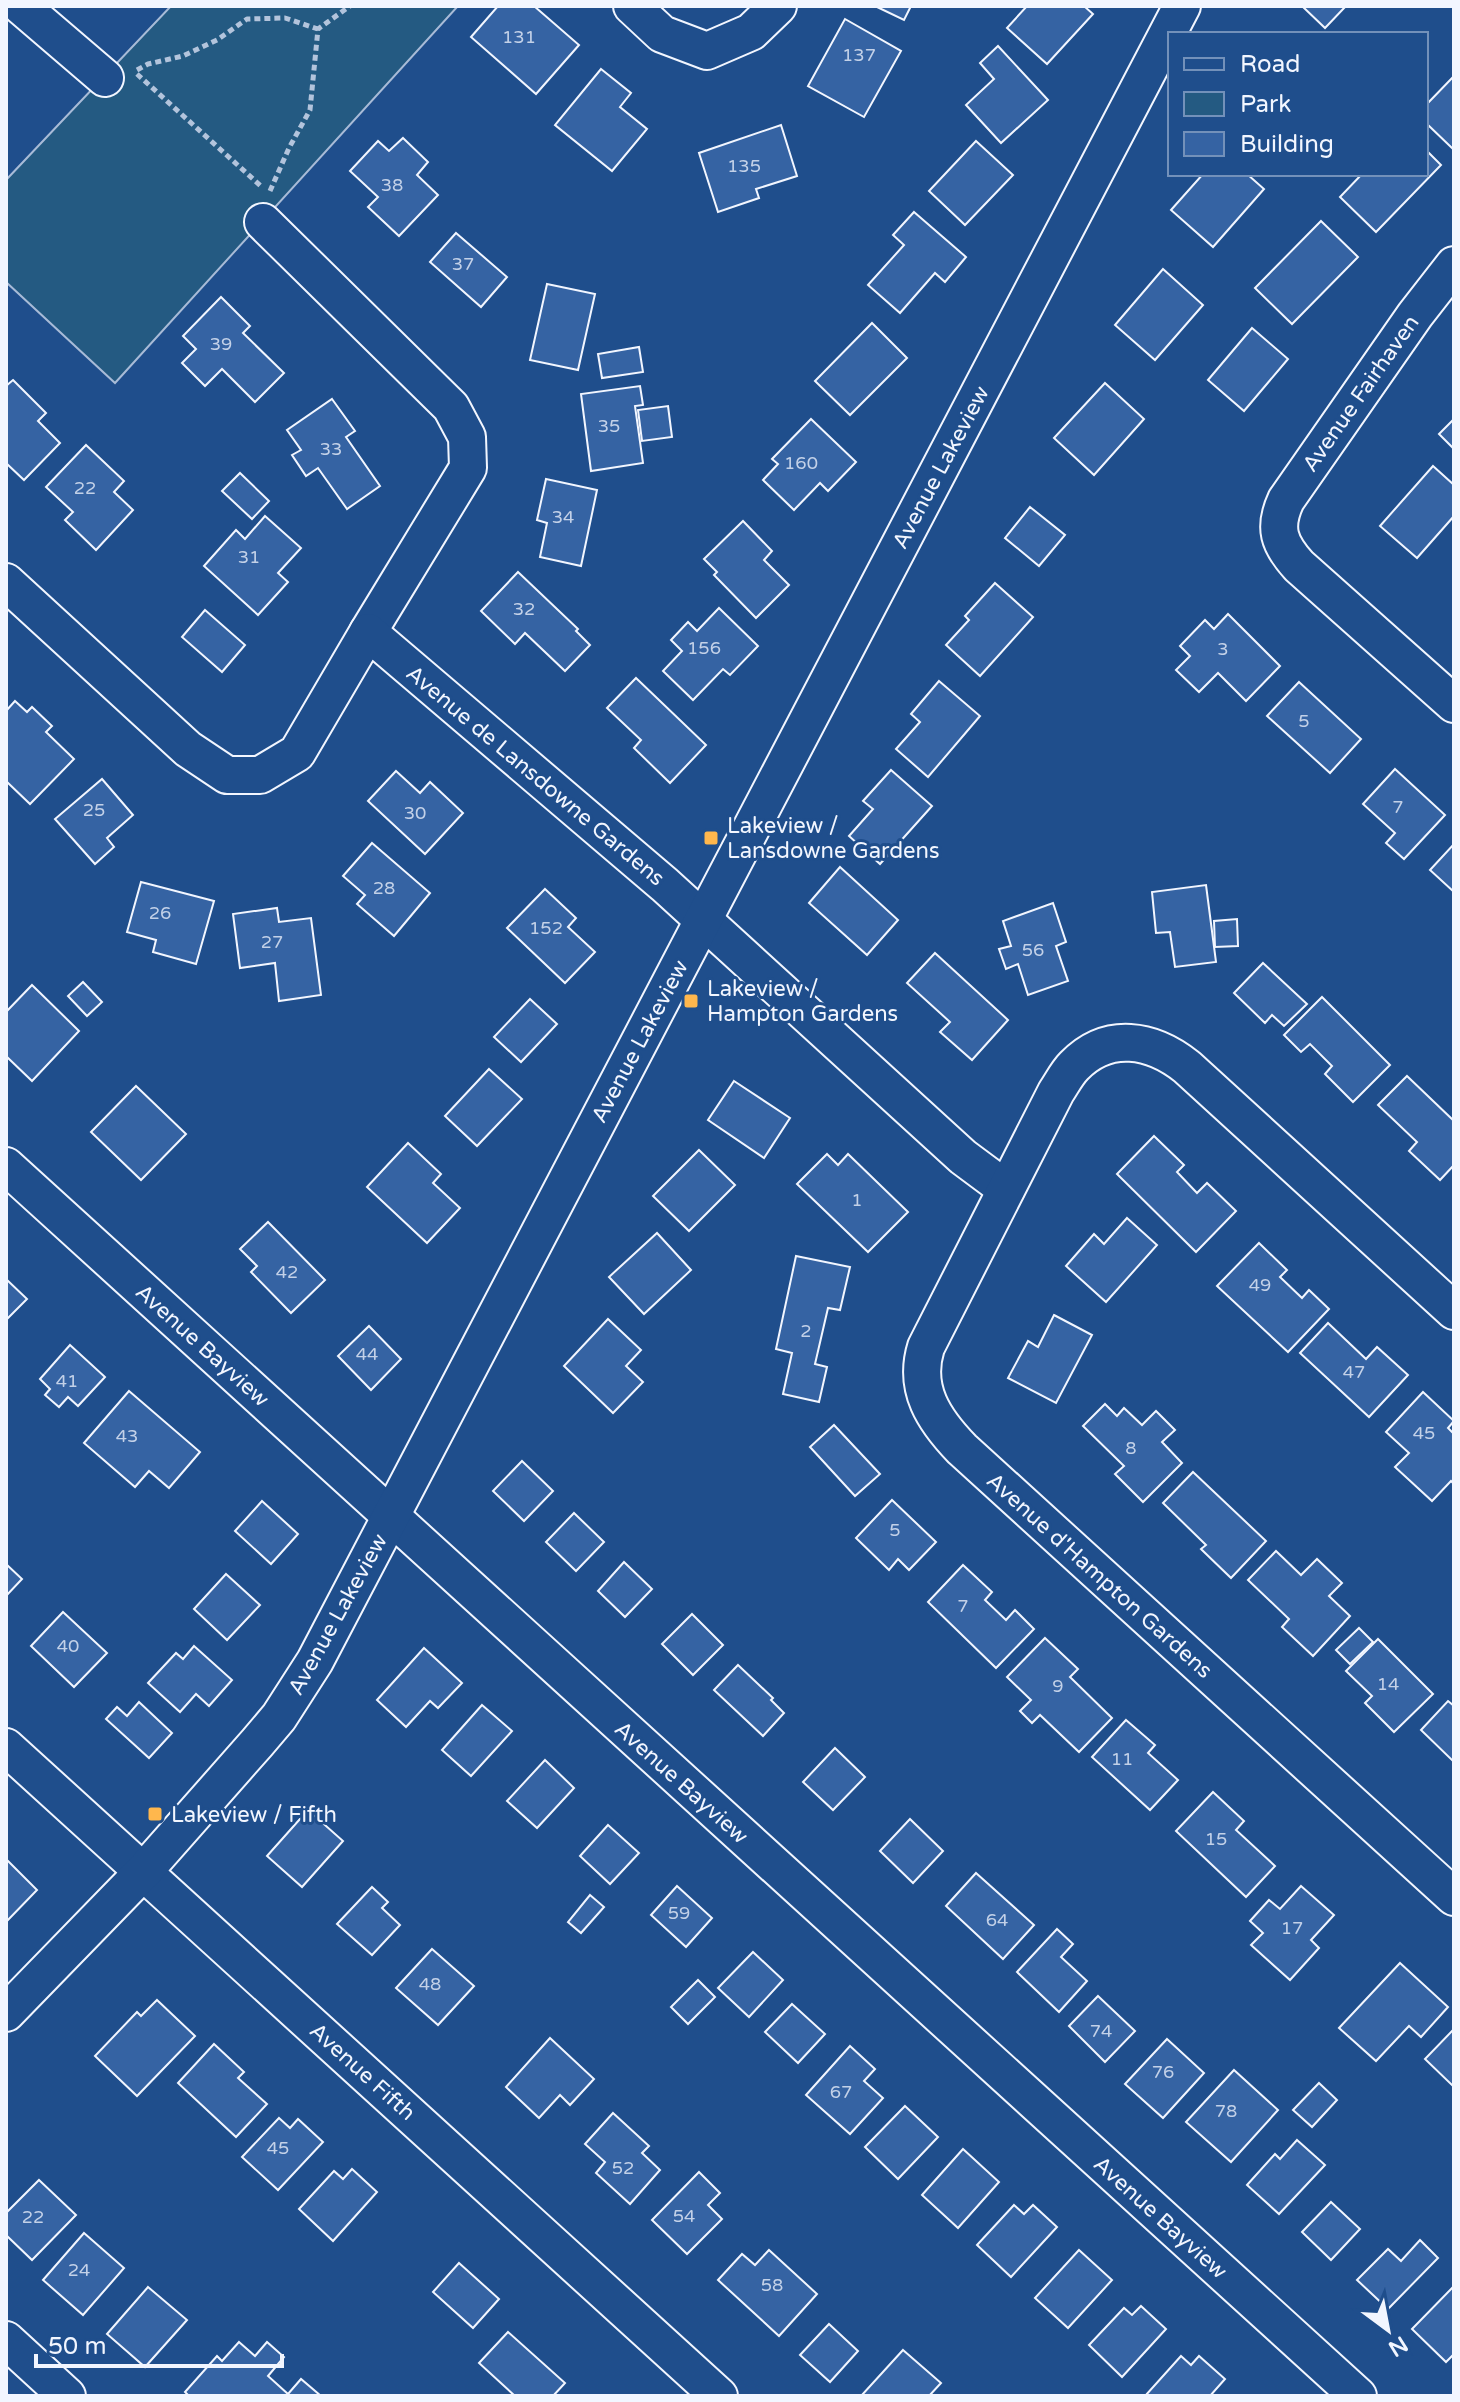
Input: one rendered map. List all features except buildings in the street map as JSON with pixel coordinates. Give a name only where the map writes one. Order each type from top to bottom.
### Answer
[{"type":"street","points":[[21,6],[105,78]]},
{"type":"street","points":[[632,6],[662,34],[707,51],[751,32],[778,6]]},
{"type":"street","name":"Avenue Lakeview","points":[[1168,32],[1182,6]]},
{"type":"street","name":"Avenue Lakeview","points":[[6,2013],[144,1871],[279,1717],[315,1661],[1168,33]]},
{"type":"street","points":[[6,582],[188,749],[227,775],[260,775],[297,753],[468,468],[467,437],[451,407],[263,222]]},
{"type":"street","name":"Avenue Fairhaven","points":[[1454,265],[1423,302],[1286,500],[1278,528],[1288,553],[1299,566],[1454,704]]},
{"type":"street","name":"Avenue de Lansdowne Gardens","points":[[368,632],[703,919]]},
{"type":"street","points":[[703,919],[963,1157],[1006,1189]]},
{"type":"street","name":"Avenue d'Hampton Gardens","points":[[1454,1311],[1171,1054],[1154,1046],[1117,1042],[1084,1056],[1071,1068],[1056,1092],[926,1347],[921,1363],[922,1379],[932,1412],[962,1449],[1454,1897]]},
{"type":"street","name":"Avenue Bayview","points":[[6,1166],[1358,2396]]},
{"type":"street","name":"Avenue Fifth","points":[[6,1747],[719,2396]]},
{"type":"street","points":[[6,2340],[67,2396]]},
{"type":"path","points":[[318,29],[285,18],[247,19],[217,40],[183,56],[148,64],[134,71],[269,193],[310,110],[318,29],[350,6]]},
{"type":"green space","points":[[171,6],[458,6],[115,383],[6,282],[6,180]]},
{"type":"place","name":"Lakeview / Lansdowne Gardens","points":[[711,838]]},
{"type":"place","name":"Lakeview / Hampton Gardens","points":[[691,1001]]},
{"type":"place","name":"Lakeview / Fifth","points":[[155,1814]]}]
